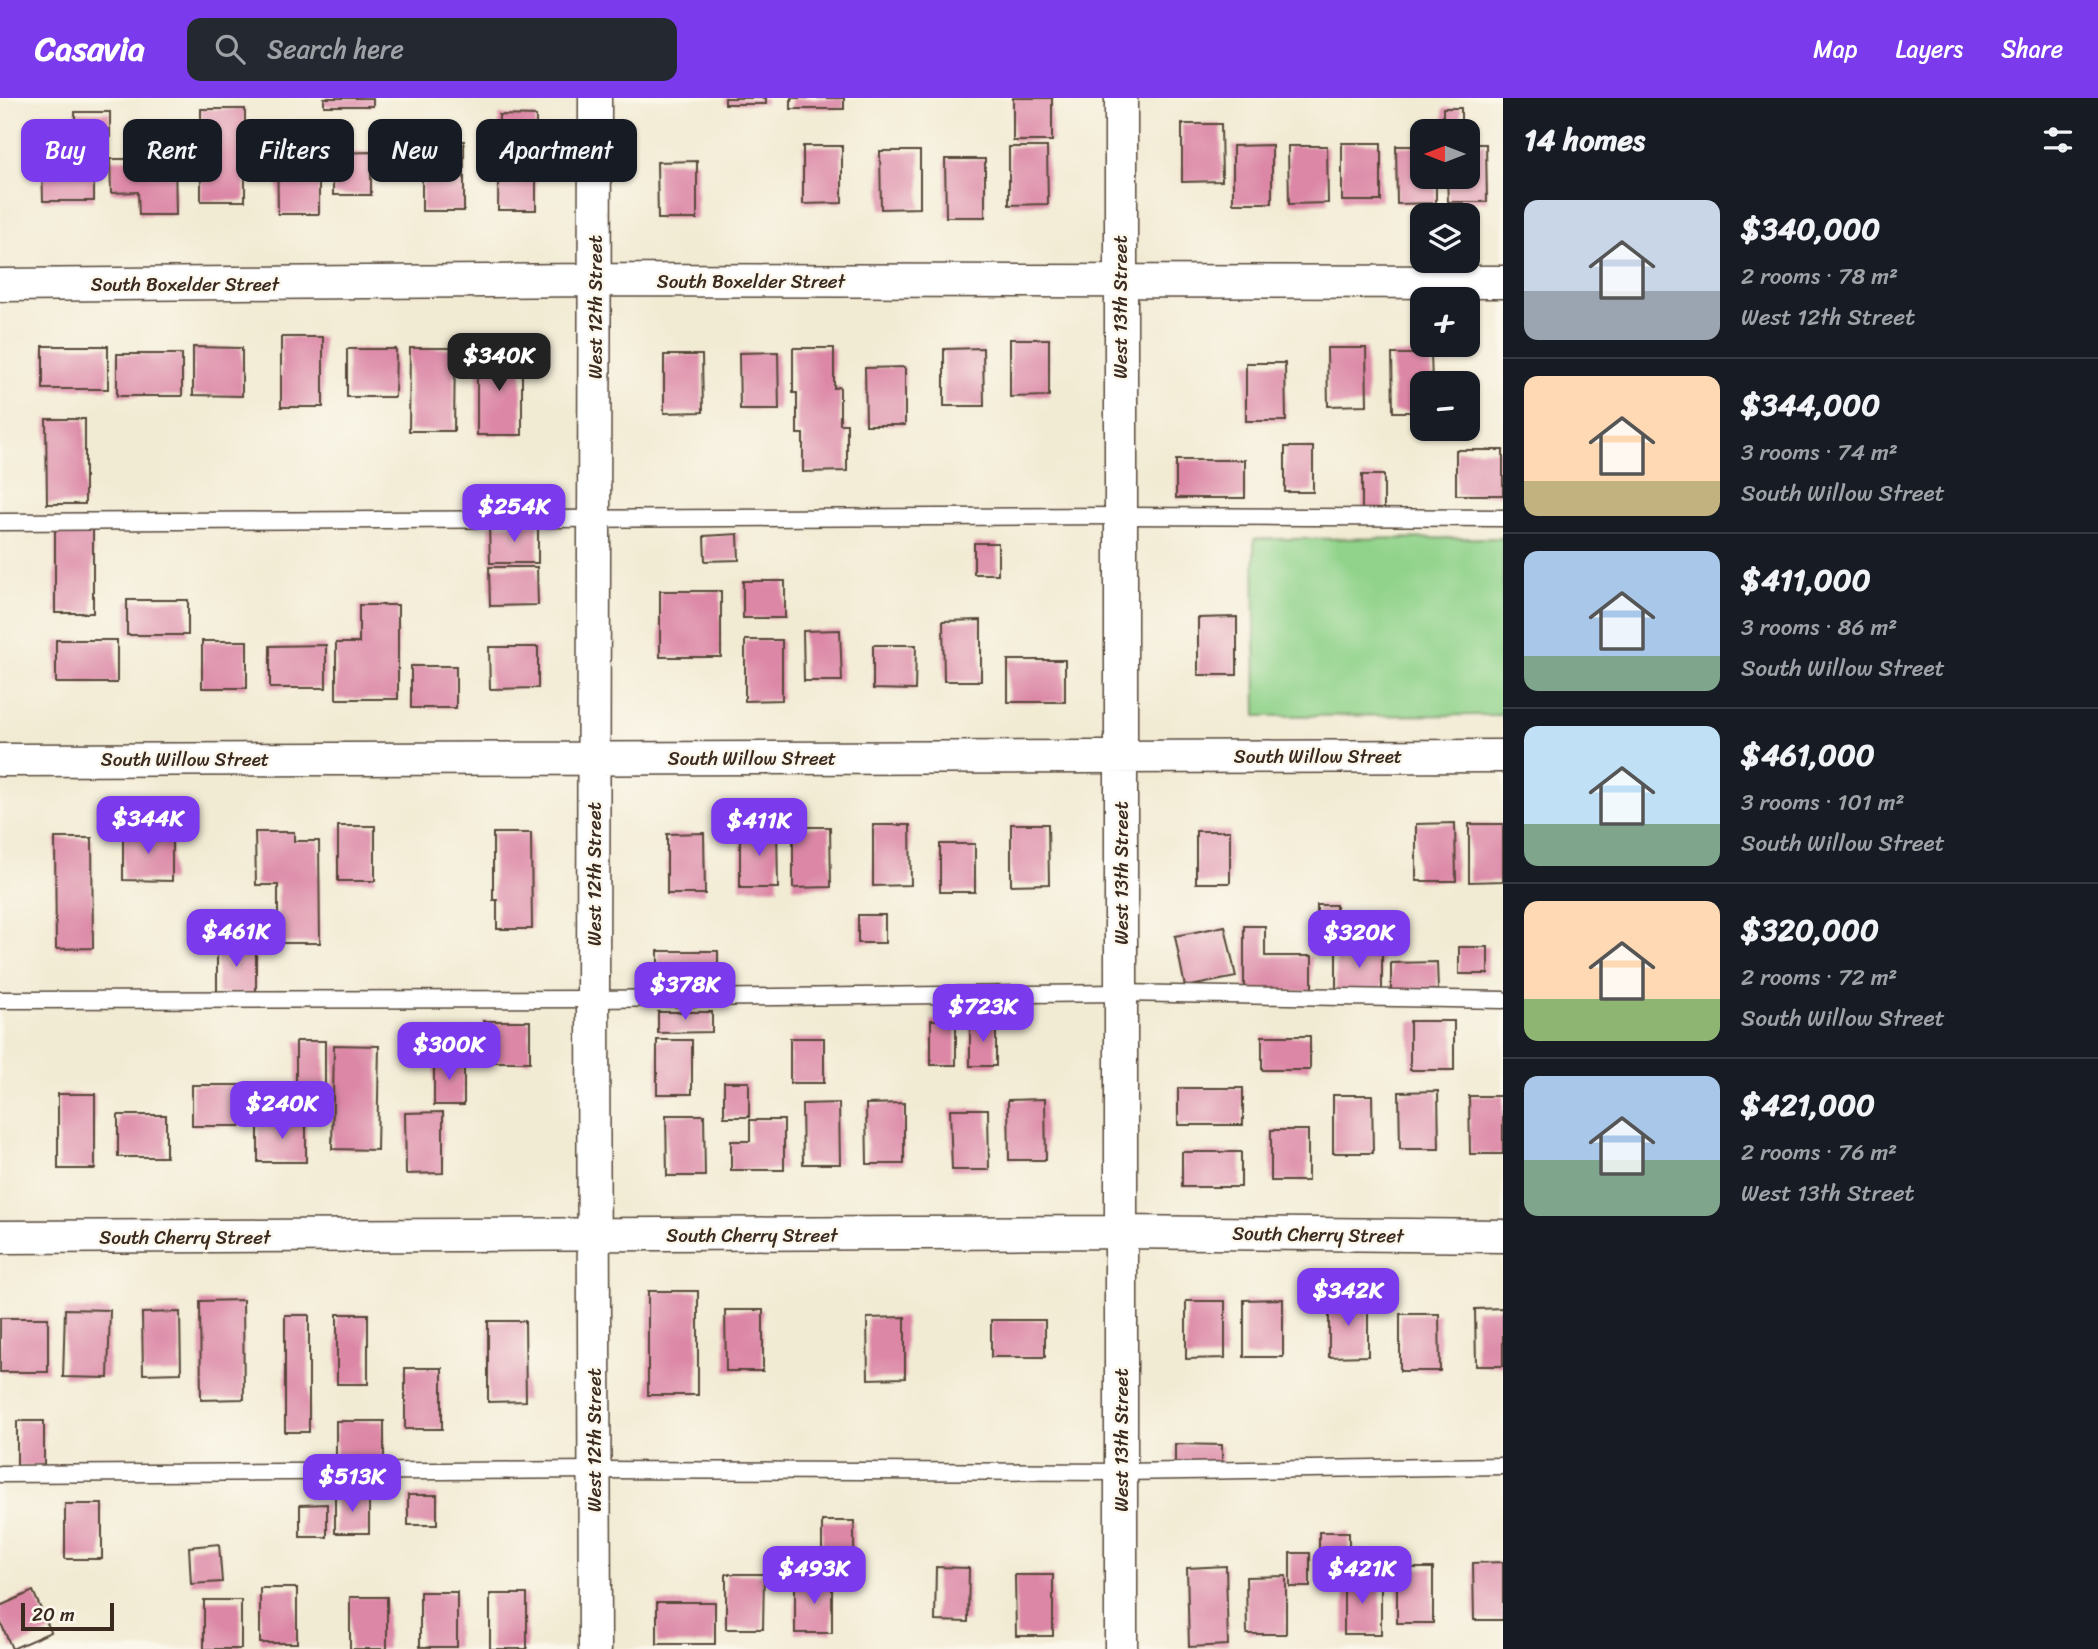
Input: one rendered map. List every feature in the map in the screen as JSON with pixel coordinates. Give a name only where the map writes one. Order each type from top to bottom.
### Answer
[{"type":"street","name":"West 12th Street","points":[[595,98],[595,1649]]},
{"type":"street","name":"West 13th Street","points":[[1121,98],[1121,1649]]},
{"type":"street","name":"South Boxelder Street","points":[[0,285],[595,281],[1503,282]]},
{"type":"street","name":"South Willow Street","points":[[0,760],[1503,756]]},
{"type":"street","name":"South Cherry Street","points":[[0,1237],[1121,1232],[1503,1236]]},
{"type":"lane","points":[[0,522],[1121,516],[1503,518]]},
{"type":"lane","points":[[0,1000],[593,999],[1121,993],[1503,1000]]},
{"type":"lane","points":[[0,1474],[594,1470],[1121,1472],[1503,1466]]},
{"type":"green space","points":[[1503,538],[1503,715],[1256,716],[1254,539]]},
{"type":"building","points":[[324,98],[373,98],[373,106],[324,106]]},
{"type":"building","points":[[725,98],[766,98],[766,104],[725,104]]},
{"type":"building","points":[[791,98],[844,98],[844,109],[791,109]]},
{"type":"building","points":[[1013,98],[1052,98],[1052,141],[1013,141]]},
{"type":"building","points":[[1443,108],[1461,108],[1461,119],[1443,119]]},
{"type":"building","points":[[201,109],[245,109],[245,119],[236,119],[236,182],[245,182],[245,201],[201,201],[201,182],[222,182],[222,119],[201,119]]},
{"type":"building","points":[[75,112],[110,112],[110,154],[109,119],[75,119]]},
{"type":"building","points":[[499,115],[536,116],[536,119],[499,119]]},
{"type":"building","points":[[1182,124],[1221,124],[1222,181],[1182,182]]},
{"type":"building","points":[[464,141],[464,211],[422,211],[422,182],[462,182]]},
{"type":"building","points":[[1342,143],[1381,143],[1381,201],[1342,201]]},
{"type":"building","points":[[1480,144],[1486,144],[1487,202],[1448,202],[1447,189],[1480,189]]},
{"type":"building","points":[[1272,145],[1272,203],[1233,203],[1233,146]]},
{"type":"building","points":[[803,146],[842,146],[842,203],[803,204]]},
{"type":"building","points":[[1288,146],[1327,146],[1328,203],[1289,204]]},
{"type":"building","points":[[1396,146],[1410,146],[1410,189],[1436,189],[1436,203],[1397,204]]},
{"type":"building","points":[[1009,147],[1047,147],[1048,204],[1009,205]]},
{"type":"building","points":[[880,151],[920,151],[920,208],[881,209]]},
{"type":"building","points":[[354,152],[368,152],[371,195],[333,195],[333,182],[354,182]]},
{"type":"building","points":[[110,159],[123,159],[123,182],[175,182],[176,215],[139,215],[138,192],[111,193]]},
{"type":"building","points":[[945,159],[985,159],[985,217],[946,217]]},
{"type":"building","points":[[697,161],[697,219],[658,219],[657,162]]},
{"type":"building","points":[[43,182],[94,182],[94,201],[43,201]]},
{"type":"building","points":[[278,182],[319,182],[319,214],[278,214]]},
{"type":"building","points":[[498,182],[536,182],[536,210],[498,210]]},
{"type":"building","points":[[281,337],[323,337],[323,407],[281,407]]},
{"type":"building","points":[[1010,339],[1049,339],[1049,396],[1010,397]]},
{"type":"building","points":[[43,346],[108,346],[108,389],[43,389]]},
{"type":"building","points":[[193,347],[242,348],[242,396],[193,395]]},
{"type":"building","points":[[410,348],[455,348],[454,431],[409,431]]},
{"type":"building","points":[[793,348],[834,348],[834,388],[840,387],[840,424],[847,424],[847,471],[803,472],[803,434],[797,434],[797,393],[793,393]]},
{"type":"building","points":[[983,348],[984,406],[944,406],[944,349]]},
{"type":"building","points":[[1327,348],[1366,348],[1367,405],[1328,406]]},
{"type":"building","points":[[347,349],[396,349],[395,397],[347,397]]},
{"type":"building","points":[[477,351],[522,351],[522,435],[477,435]]},
{"type":"building","points":[[778,352],[779,410],[740,410],[739,353]]},
{"type":"building","points":[[117,354],[182,354],[182,396],[117,396]]},
{"type":"building","points":[[1392,354],[1431,357],[1432,371],[1410,371],[1410,412],[1393,412]]},
{"type":"building","points":[[664,355],[702,355],[703,412],[664,413]]},
{"type":"building","points":[[1246,363],[1285,363],[1286,421],[1246,421]]},
{"type":"building","points":[[905,367],[905,425],[866,425],[865,368]]},
{"type":"building","points":[[46,419],[85,419],[85,504],[47,504]]},
{"type":"building","points":[[1285,447],[1313,447],[1313,492],[1285,492]]},
{"type":"building","points":[[1456,450],[1503,450],[1503,495],[1456,495]]},
{"type":"building","points":[[1176,460],[1245,460],[1245,498],[1176,498]]},
{"type":"building","points":[[1362,475],[1384,475],[1384,516],[1362,516]]},
{"type":"building","points":[[538,524],[538,563],[490,563],[489,525]]},
{"type":"building","points":[[55,529],[93,529],[93,613],[55,613]]},
{"type":"building","points":[[738,534],[739,560],[705,561],[704,536]]},
{"type":"building","points":[[974,543],[998,543],[998,574],[974,574]]},
{"type":"building","points":[[489,567],[537,567],[538,605],[490,606]]},
{"type":"building","points":[[743,581],[785,581],[785,618],[743,618]]},
{"type":"building","points":[[660,591],[721,591],[721,657],[660,657]]},
{"type":"building","points":[[127,600],[188,600],[188,635],[127,635]]},
{"type":"building","points":[[359,605],[398,605],[398,699],[336,699],[336,643],[359,643]]},
{"type":"building","points":[[1237,617],[1237,675],[1198,675],[1198,618]]},
{"type":"building","points":[[981,620],[981,681],[944,681],[943,621]]},
{"type":"building","points":[[840,630],[842,681],[804,681],[803,631]]},
{"type":"building","points":[[56,640],[117,640],[117,683],[56,683]]},
{"type":"building","points":[[745,640],[782,640],[782,700],[745,701]]},
{"type":"building","points":[[202,641],[247,641],[247,688],[202,688]]},
{"type":"building","points":[[326,645],[326,688],[270,688],[270,646]]},
{"type":"building","points":[[873,645],[916,645],[915,690],[873,689]]},
{"type":"building","points":[[489,647],[538,647],[538,688],[490,689]]},
{"type":"building","points":[[1008,660],[1065,660],[1065,702],[1008,702]]},
{"type":"building","points":[[411,666],[456,666],[456,708],[411,708]]},
{"type":"building","points":[[1455,823],[1456,881],[1416,881],[1416,824]]},
{"type":"building","points":[[1011,824],[1048,824],[1049,884],[1011,885]]},
{"type":"building","points":[[1469,824],[1503,824],[1503,881],[1469,882]]},
{"type":"building","points":[[873,825],[910,825],[911,885],[873,886]]},
{"type":"building","points":[[338,826],[375,826],[375,881],[338,881]]},
{"type":"building","points":[[777,827],[778,888],[740,888],[740,828]]},
{"type":"building","points":[[793,827],[830,827],[831,887],[793,888]]},
{"type":"building","points":[[1196,831],[1230,831],[1230,883],[1196,883]]},
{"type":"building","points":[[123,832],[172,832],[172,881],[123,880]]},
{"type":"building","points":[[255,832],[294,832],[294,841],[319,841],[320,943],[278,943],[278,885],[256,885]]},
{"type":"building","points":[[493,833],[531,833],[532,929],[497,929],[497,900],[493,900]]},
{"type":"building","points":[[704,833],[705,894],[667,894],[667,834]]},
{"type":"building","points":[[55,838],[92,838],[93,948],[56,949]]},
{"type":"building","points":[[940,844],[975,844],[975,892],[940,892]]},
{"type":"building","points":[[1317,905],[1336,905],[1336,938],[1317,938]]},
{"type":"building","points":[[858,915],[885,915],[885,943],[858,943]]},
{"type":"building","points":[[1225,926],[1236,977],[1185,987],[1175,936]]},
{"type":"building","points":[[1244,926],[1265,926],[1265,956],[1312,956],[1312,991],[1244,991]]},
{"type":"building","points":[[217,944],[256,944],[256,994],[217,994]]},
{"type":"building","points":[[1336,944],[1382,944],[1382,996],[1336,996]]},
{"type":"building","points":[[1459,947],[1488,947],[1488,974],[1459,974]]},
{"type":"building","points":[[658,951],[718,951],[718,995],[658,995]]},
{"type":"building","points":[[1437,962],[1438,990],[1391,991],[1391,963]]},
{"type":"building","points":[[658,1012],[712,1012],[712,1032],[658,1033]]},
{"type":"building","points":[[931,1020],[956,1020],[956,1065],[931,1065]]},
{"type":"building","points":[[483,1021],[530,1021],[530,1062],[483,1062]]},
{"type":"building","points":[[1410,1021],[1454,1021],[1454,1070],[1410,1070]]},
{"type":"building","points":[[970,1022],[996,1022],[996,1066],[970,1066]]},
{"type":"building","points":[[1262,1036],[1310,1036],[1310,1070],[1262,1070]]},
{"type":"building","points":[[790,1038],[824,1038],[824,1083],[790,1083]]},
{"type":"building","points":[[657,1040],[692,1040],[692,1094],[657,1094]]},
{"type":"building","points":[[296,1041],[325,1041],[325,1085],[296,1085]]},
{"type":"building","points":[[334,1045],[379,1046],[377,1150],[332,1149]]},
{"type":"building","points":[[434,1060],[464,1060],[464,1105],[434,1105]]},
{"type":"building","points":[[724,1082],[749,1082],[749,1117],[724,1117]]},
{"type":"building","points":[[192,1085],[241,1085],[241,1126],[192,1126]]},
{"type":"building","points":[[1178,1088],[1243,1088],[1243,1125],[1178,1125]]},
{"type":"building","points":[[1438,1091],[1439,1149],[1400,1149],[1399,1092]]},
{"type":"building","points":[[58,1094],[95,1094],[95,1169],[58,1169]]},
{"type":"building","points":[[1333,1095],[1372,1095],[1373,1153],[1333,1153]]},
{"type":"building","points":[[1469,1096],[1503,1096],[1503,1154],[1470,1154]]},
{"type":"building","points":[[1045,1099],[1046,1160],[1009,1160],[1008,1100]]},
{"type":"building","points":[[839,1103],[840,1164],[803,1164],[802,1104]]},
{"type":"building","points":[[904,1103],[904,1164],[867,1164],[866,1104]]},
{"type":"building","points":[[950,1109],[988,1109],[989,1170],[952,1170]]},
{"type":"building","points":[[443,1112],[443,1173],[406,1174],[405,1113]]},
{"type":"building","points":[[118,1115],[166,1115],[166,1157],[118,1157]]},
{"type":"building","points":[[666,1115],[704,1115],[705,1176],[667,1176]]},
{"type":"building","points":[[258,1120],[306,1120],[306,1162],[258,1162]]},
{"type":"building","points":[[750,1120],[784,1120],[784,1170],[731,1170],[731,1141],[750,1141]]},
{"type":"building","points":[[1271,1130],[1308,1130],[1308,1181],[1271,1181]]},
{"type":"building","points":[[1182,1152],[1241,1152],[1241,1187],[1182,1187]]},
{"type":"building","points":[[648,1291],[698,1291],[698,1395],[648,1395]]},
{"type":"building","points":[[1283,1299],[1283,1357],[1244,1357],[1244,1300]]},
{"type":"building","points":[[1329,1299],[1368,1299],[1368,1356],[1329,1357]]},
{"type":"building","points":[[243,1300],[244,1399],[201,1400],[200,1301]]},
{"type":"building","points":[[1186,1301],[1225,1301],[1225,1358],[1186,1359]]},
{"type":"building","points":[[1503,1308],[1503,1366],[1476,1366],[1475,1309]]},
{"type":"building","points":[[65,1309],[110,1310],[108,1378],[63,1377]]},
{"type":"building","points":[[725,1310],[763,1310],[763,1371],[726,1371]]},
{"type":"building","points":[[180,1312],[181,1373],[143,1374],[142,1313]]},
{"type":"building","points":[[337,1314],[368,1314],[368,1384],[337,1384]]},
{"type":"building","points":[[1400,1314],[1439,1314],[1440,1371],[1400,1371]]},
{"type":"building","points":[[285,1315],[309,1315],[309,1432],[285,1432]]},
{"type":"building","points":[[905,1317],[905,1378],[868,1379],[867,1318]]},
{"type":"building","points":[[0,1318],[48,1318],[48,1372],[0,1372]]},
{"type":"building","points":[[991,1320],[1045,1320],[1045,1357],[991,1357]]},
{"type":"building","points":[[488,1321],[525,1321],[526,1401],[488,1402]]},
{"type":"building","points":[[405,1368],[442,1368],[442,1429],[405,1429]]},
{"type":"building","points":[[17,1421],[44,1421],[44,1466],[17,1466]]},
{"type":"building","points":[[336,1421],[384,1421],[384,1466],[336,1466]]},
{"type":"building","points":[[1175,1444],[1222,1445],[1222,1465],[1175,1465]]},
{"type":"building","points":[[335,1495],[369,1495],[369,1533],[335,1533]]},
{"type":"building","points":[[408,1495],[437,1495],[437,1525],[408,1525]]},
{"type":"building","points":[[65,1504],[102,1504],[102,1559],[65,1559]]},
{"type":"building","points":[[327,1504],[327,1537],[300,1537],[300,1505]]},
{"type":"building","points":[[822,1521],[854,1521],[854,1561],[822,1561]]},
{"type":"building","points":[[1319,1532],[1349,1532],[1349,1573],[1319,1573]]},
{"type":"building","points":[[219,1544],[222,1582],[191,1584],[189,1547]]},
{"type":"building","points":[[1290,1553],[1310,1553],[1310,1587],[1290,1587]]},
{"type":"building","points":[[1503,1562],[1503,1620],[1474,1620],[1473,1563]]},
{"type":"building","points":[[1226,1566],[1228,1645],[1189,1647],[1187,1568]]},
{"type":"building","points":[[936,1567],[969,1568],[968,1622],[935,1621]]},
{"type":"building","points":[[1397,1568],[1433,1568],[1433,1623],[1397,1623]]},
{"type":"building","points":[[726,1574],[764,1574],[763,1629],[726,1629]]},
{"type":"building","points":[[1015,1575],[1053,1575],[1053,1636],[1016,1636]]},
{"type":"building","points":[[1286,1576],[1286,1634],[1247,1634],[1246,1577]]},
{"type":"building","points":[[795,1578],[832,1578],[832,1633],[795,1633]]},
{"type":"building","points":[[1344,1579],[1381,1579],[1381,1634],[1344,1634]]},
{"type":"building","points":[[260,1588],[297,1588],[297,1643],[260,1643]]},
{"type":"building","points":[[33,1591],[51,1632],[12,1649],[0,1621],[0,1606]]},
{"type":"building","points":[[420,1592],[457,1592],[457,1647],[420,1647]]},
{"type":"building","points":[[490,1594],[527,1594],[527,1649],[490,1649]]},
{"type":"building","points":[[350,1597],[387,1597],[387,1649],[350,1649]]},
{"type":"building","points":[[204,1600],[241,1600],[241,1649],[204,1649]]},
{"type":"building","points":[[657,1602],[715,1602],[715,1644],[657,1644]]}]
